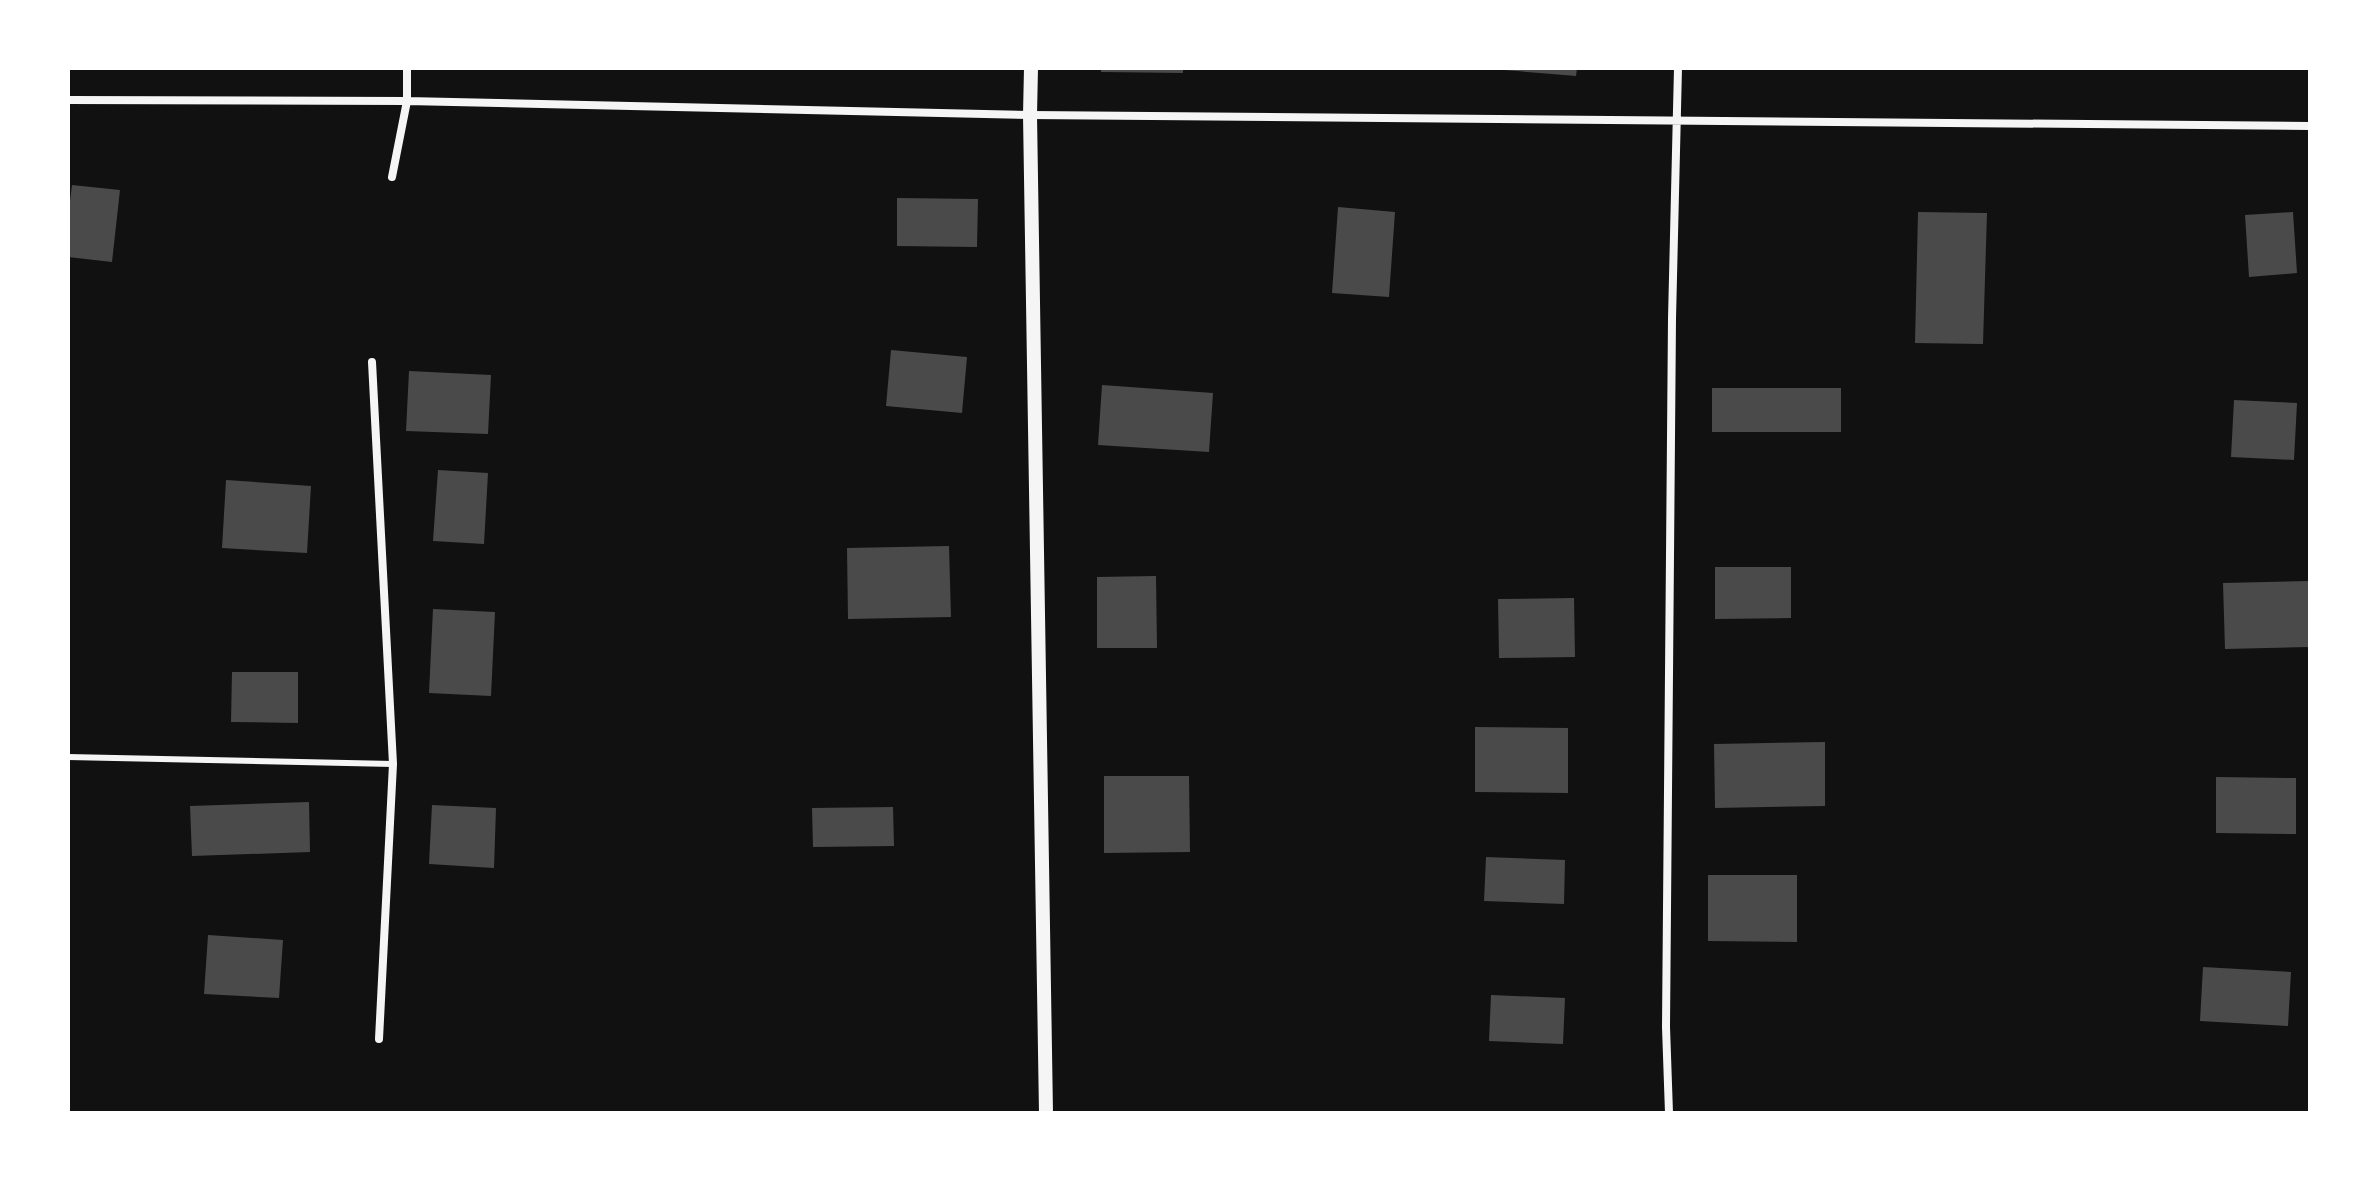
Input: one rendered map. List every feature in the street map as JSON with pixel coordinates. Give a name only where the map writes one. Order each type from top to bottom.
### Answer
[{"type":"street","points":[[392,177],[407,101],[407,68]]},
{"type":"street","points":[[1031,68],[1046,1113]]},
{"type":"street","points":[[1669,1113],[1666,1012],[1678,68]]},
{"type":"street","points":[[68,100],[407,101],[1030,115],[2310,126]]},
{"type":"street","points":[[372,362],[393,764],[379,1039]]},
{"type":"lane","points":[[68,757],[393,764]]},
{"type":"building","points":[[1101,68],[1183,68],[1183,73],[1101,72]]},
{"type":"building","points":[[1504,68],[1577,68],[1576,76]]},
{"type":"building","points":[[72,185],[120,190],[112,262],[68,257]]},
{"type":"building","points":[[897,198],[978,199],[977,247],[897,246]]},
{"type":"building","points":[[1338,207],[1395,212],[1389,297],[1332,293]]},
{"type":"building","points":[[1918,212],[1987,213],[1983,344],[1915,343]]},
{"type":"building","points":[[2293,212],[2297,273],[2249,277],[2245,215]]},
{"type":"building","points":[[891,350],[967,357],[962,413],[886,406]]},
{"type":"building","points":[[409,371],[491,375],[488,434],[406,431]]},
{"type":"building","points":[[1102,385],[1213,393],[1209,452],[1098,445]]},
{"type":"building","points":[[1712,388],[1841,388],[1841,432],[1712,432]]},
{"type":"building","points":[[2234,400],[2297,403],[2294,460],[2231,457]]},
{"type":"building","points":[[438,470],[488,473],[484,544],[433,541]]},
{"type":"building","points":[[226,480],[311,486],[307,553],[222,548]]},
{"type":"building","points":[[949,546],[951,617],[848,619],[847,548]]},
{"type":"building","points":[[1715,567],[1791,567],[1791,618],[1715,619]]},
{"type":"building","points":[[1156,576],[1157,648],[1097,648],[1097,577]]},
{"type":"building","points":[[2309,581],[2310,647],[2225,649],[2223,583]]},
{"type":"building","points":[[1574,598],[1575,657],[1499,658],[1498,599]]},
{"type":"building","points":[[433,609],[495,612],[491,696],[429,693]]},
{"type":"building","points":[[232,672],[298,672],[298,723],[231,722]]},
{"type":"building","points":[[1475,727],[1568,728],[1568,793],[1475,792]]},
{"type":"building","points":[[1825,742],[1825,806],[1715,808],[1714,744]]},
{"type":"building","points":[[1104,776],[1189,776],[1190,852],[1104,853]]},
{"type":"building","points":[[2216,777],[2296,778],[2296,834],[2216,833]]},
{"type":"building","points":[[309,802],[310,852],[192,856],[190,806]]},
{"type":"building","points":[[432,805],[496,808],[494,868],[429,864]]},
{"type":"building","points":[[893,807],[894,846],[813,847],[812,808]]},
{"type":"building","points":[[1486,857],[1565,860],[1564,904],[1484,901]]},
{"type":"building","points":[[1708,875],[1797,875],[1797,942],[1708,941]]},
{"type":"building","points":[[208,935],[283,940],[279,998],[204,994]]},
{"type":"building","points":[[2203,967],[2291,972],[2288,1026],[2200,1021]]},
{"type":"building","points":[[1491,995],[1565,998],[1563,1044],[1489,1041]]}]
